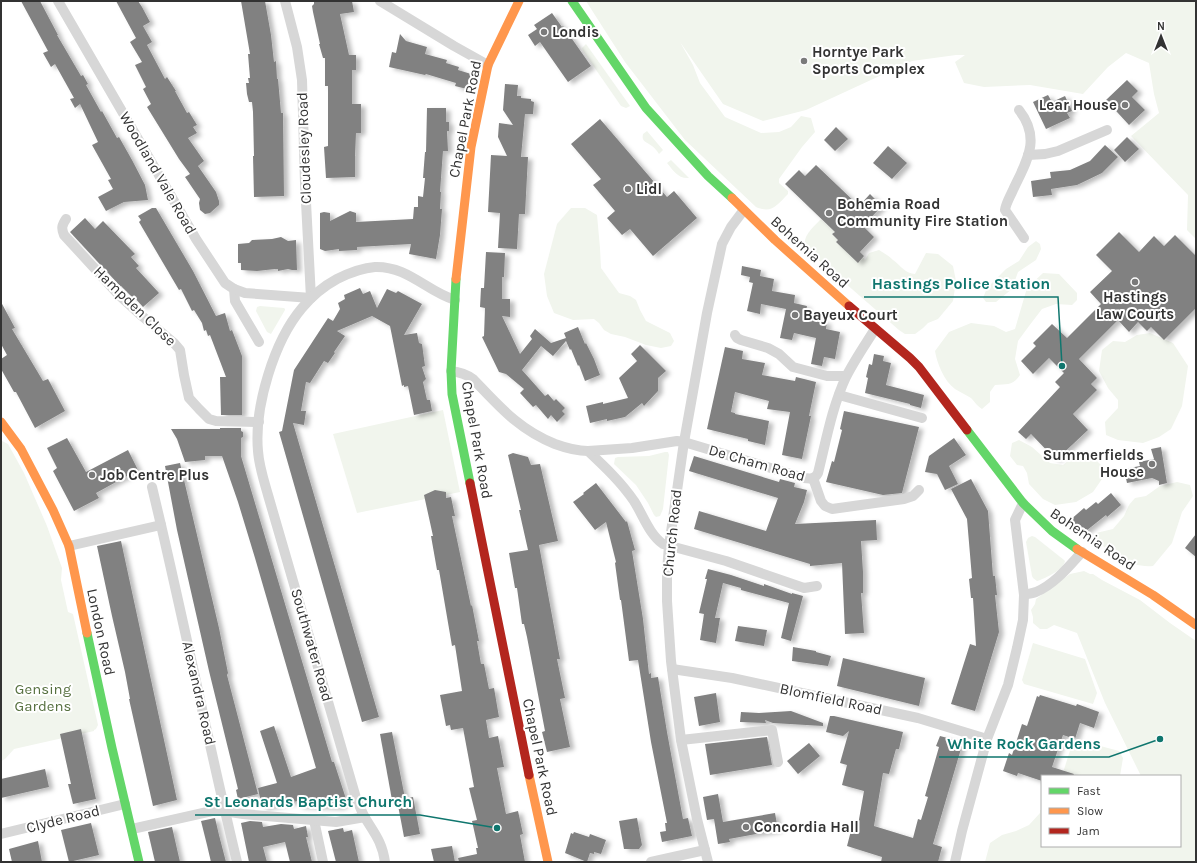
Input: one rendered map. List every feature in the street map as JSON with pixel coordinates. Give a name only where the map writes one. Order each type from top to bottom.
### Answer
[{"type":"main road","name":"Chapel Park Road","points":[[519,1],[488,64],[471,147],[457,269],[451,371],[452,394],[527,767],[548,862]]},
{"type":"main road","name":"Bohemia Road","points":[[572,1],[646,108],[708,176],[744,211],[919,367],[1023,503],[1052,531],[1082,552],[1153,595],[1196,625]]},
{"type":"main road","name":"London Road","points":[[1,422],[21,449],[53,510],[69,546],[87,633],[139,862]]},
{"type":"street","name":"Woodland Vale Road","points":[[58,1],[196,239],[225,283],[234,289]]},
{"type":"street","name":"Cloudesley Road","points":[[285,1],[298,47],[302,80],[305,190],[311,298]]},
{"type":"street","points":[[380,1],[454,46],[488,64]]},
{"type":"street","points":[[1019,110],[1026,119],[1031,134],[1031,145],[1005,210],[1024,238]]},
{"type":"street","points":[[1028,155],[1058,152],[1107,130]]},
{"type":"street","name":"Church Road","points":[[708,862],[697,819],[681,740],[672,669],[667,601],[667,571],[669,546],[684,442],[702,336],[722,244],[731,227],[744,211]]},
{"type":"street","name":"Hampden Close","points":[[66,219],[62,225],[64,235],[119,296],[174,343],[180,350],[190,398],[199,409],[209,419],[216,421],[259,422]]},
{"type":"street","points":[[259,422],[268,375],[278,350],[290,326],[301,309],[311,298],[327,285],[344,275],[361,269],[375,267],[388,268],[415,278],[442,296],[455,300]]},
{"type":"street","points":[[259,342],[235,301],[234,289],[245,293],[311,298]]},
{"type":"street","name":"De Cham Road","points":[[451,371],[468,374],[512,419],[533,434],[562,446],[580,451],[588,451],[632,448],[677,441],[804,478],[813,478],[816,477],[818,473],[839,395],[846,376],[875,329]]},
{"type":"street","points":[[735,335],[741,340],[779,354],[793,367],[827,376],[846,376]]},
{"type":"street","points":[[839,395],[922,418]]},
{"type":"street","name":"Southwater Road","points":[[259,422],[259,462],[356,798],[365,817],[379,839],[385,862]]},
{"type":"street","points":[[588,451],[622,484],[656,539],[669,546],[726,561],[804,588],[817,586]]},
{"type":"street","points":[[813,478],[821,501],[825,506],[832,509],[904,499],[914,496],[919,490]]},
{"type":"street","name":"Alexandra Road","points":[[152,487],[224,811],[237,862]]},
{"type":"street","points":[[955,862],[962,830],[987,739],[1008,684],[1023,620],[1024,595],[1015,520],[1023,503]]},
{"type":"street","points":[[69,546],[161,525]]},
{"type":"street","points":[[1024,595],[1036,592],[1048,584],[1082,552]]},
{"type":"street","name":"Blomfield Road","points":[[672,669],[732,678],[918,718],[987,739]]},
{"type":"street","points":[[681,740],[772,730],[778,762]]},
{"type":"street","name":"Clyde Road","points":[[1,834],[125,804]]},
{"type":"street","points":[[132,829],[212,811],[336,822],[365,817]]},
{"type":"street","points":[[314,820],[323,862]]},
{"type":"street","points":[[651,862],[705,850]]},
{"type":"green space","points":[[586,1],[1196,1],[1196,239],[1187,230],[1188,195],[1131,136],[1159,113],[1149,63],[1126,53],[1108,67],[1083,94],[1030,85],[984,87],[964,83],[955,62],[965,55],[956,55],[912,61],[806,110],[763,121],[723,104],[680,42],[693,65],[700,83],[725,117],[761,133],[779,132],[791,127],[801,116],[811,118],[815,132],[779,179],[779,183],[788,191],[788,194],[774,207],[770,209],[762,209],[756,207],[685,140],[625,62]]},
{"type":"green space","points":[[586,44],[630,106],[626,108],[621,106],[583,51],[582,48]]},
{"type":"green space","points":[[647,131],[663,150],[659,154],[643,139],[643,134]]},
{"type":"green space","points":[[671,160],[689,178],[679,176],[674,171],[667,163]]},
{"type":"green space","points":[[571,208],[585,208],[597,215],[601,268],[619,293],[630,296],[636,300],[646,321],[670,333],[674,341],[671,346],[661,348],[646,345],[625,337],[611,334],[604,330],[594,319],[573,320],[554,313],[547,296],[544,274],[557,224]]},
{"type":"green space","points":[[821,219],[835,232],[832,234],[838,240],[836,242],[858,262],[863,257],[865,260],[869,253],[879,250],[890,257],[906,271],[915,274],[926,253],[938,254],[953,266],[956,281],[953,301],[938,319],[928,323],[915,334],[905,334],[806,249],[806,236]]},
{"type":"green space","points":[[1036,241],[1040,244],[1041,249],[1036,260],[1018,272],[1012,289],[996,302],[986,302],[983,298],[987,288],[1006,269],[1019,261],[1028,247]]},
{"type":"green space","points":[[1043,273],[1059,274],[1077,293],[1077,300],[1072,305],[1056,304],[1042,309],[1018,341],[1015,359],[1020,375],[1012,383],[995,385],[990,392],[990,402],[982,409],[971,398],[951,386],[944,377],[937,361],[935,351],[949,332],[971,323],[994,326],[1006,332],[1015,329],[1027,288]]},
{"type":"green space","points":[[260,306],[285,309],[271,334],[267,332],[256,311],[257,307]]},
{"type":"green space","points":[[1150,333],[1173,343],[1188,366],[1182,406],[1171,429],[1159,437],[1143,443],[1118,440],[1106,435],[1105,422],[1118,408],[1118,400],[1108,388],[1099,371],[1102,350],[1113,341],[1125,342],[1137,335]]},
{"type":"green space","points":[[443,410],[460,492],[357,513],[333,434]]},
{"type":"green space","points":[[1019,440],[1032,447],[1050,463],[1063,465],[1080,451],[1089,453],[1101,465],[1102,479],[1093,492],[1076,502],[1055,505],[1043,499],[1029,484],[1027,473],[1023,466],[1017,465],[1010,456],[1012,443]]},
{"type":"green space","name":"Gensing Gardens","points":[[1,441],[8,444],[24,473],[47,526],[62,568],[61,580],[68,612],[73,614],[98,725],[94,731],[14,749],[5,759],[1,761]]},
{"type":"green space","points":[[668,452],[669,455],[663,509],[660,516],[656,517],[636,485],[614,464],[615,458],[618,457],[649,456]]},
{"type":"green space","points":[[1177,482],[1190,485],[1193,496],[1182,512],[1172,543],[1153,566],[1137,565],[1123,559],[1097,542],[1095,535],[1096,533],[1113,529],[1124,516],[1129,505],[1135,498],[1146,496],[1160,486]]},
{"type":"green space","points":[[1032,536],[1065,561],[1061,568],[1049,576],[1037,581],[1032,576],[1026,542],[1028,538]]},
{"type":"green space","points":[[1084,571],[1093,574],[1140,600],[1196,641],[1196,862],[985,862],[990,843],[1002,835],[1029,825],[1040,813],[1040,810],[1041,847],[1181,847],[1181,775],[1141,775],[1105,703],[1077,633],[1054,625],[1047,629],[1040,629],[1033,623],[1031,610],[1036,599],[1070,574]]},
{"type":"green space","points":[[1033,643],[1085,659],[1097,693],[1093,704],[1024,684],[1022,680]]},
{"type":"green space","points":[[1078,740],[1119,751],[1123,758],[1120,775],[1062,775],[1073,741]]},
{"type":"building","points":[[21,1],[40,1],[57,35],[81,76],[83,75],[88,84],[86,85],[101,112],[102,111],[117,138],[119,137],[132,160],[145,185],[148,200],[124,202],[106,211],[98,197],[113,189],[108,180],[111,179],[92,145],[98,142],[80,104],[75,108],[70,99],[74,98],[55,64],[51,67],[43,53],[48,51]]},
{"type":"building","points":[[116,1],[138,1],[142,7],[150,22],[143,26],[152,42],[147,45],[165,79],[167,77],[187,113],[189,112],[197,125],[193,127],[197,133],[188,138],[204,161],[198,166],[216,192],[219,201],[219,205],[210,213],[205,214],[200,210],[200,199],[185,177],[190,174],[147,107],[151,104],[143,89],[146,87],[135,65],[142,62],[130,42],[136,38]]},
{"type":"building","points":[[241,1],[265,1],[274,62],[276,61],[281,113],[283,113],[284,196],[254,197],[253,112],[252,102],[249,102],[247,94],[246,83],[249,83],[248,78],[250,78],[248,54],[250,54]]},
{"type":"building","points":[[314,1],[352,1],[354,12],[340,14],[349,55],[356,55],[356,70],[352,70],[352,104],[361,104],[361,133],[356,133],[355,177],[326,178],[324,147],[328,146],[328,86],[325,86],[325,58],[323,58],[319,44],[312,6]]},
{"type":"building","points":[[552,13],[591,66],[568,82],[540,42],[535,46],[528,35],[537,29],[534,25]]},
{"type":"building","points":[[400,34],[406,41],[427,47],[425,54],[447,60],[446,63],[459,67],[458,70],[471,74],[467,89],[455,86],[456,83],[426,74],[389,67],[392,52],[396,53]]},
{"type":"building","name":"Lear House","points":[[1127,80],[1138,91],[1132,97],[1145,110],[1129,125],[1106,100]]},
{"type":"building","points":[[505,84],[518,85],[517,96],[531,99],[531,101],[534,102],[533,114],[525,114],[521,157],[528,157],[525,214],[519,214],[517,249],[498,248],[500,213],[488,212],[491,155],[507,156],[498,137],[499,123],[513,125],[503,110]]},
{"type":"building","points":[[1048,95],[1052,102],[1065,96],[1072,111],[1067,113],[1070,118],[1046,129],[1033,102]]},
{"type":"building","points":[[427,108],[446,108],[446,122],[449,122],[449,131],[447,131],[448,151],[443,151],[440,192],[440,209],[442,209],[436,259],[409,254],[411,244],[357,247],[357,250],[339,251],[339,249],[325,251],[320,249],[320,213],[330,213],[330,221],[350,211],[356,213],[356,222],[413,219],[414,207],[418,207],[418,196],[423,197]]},
{"type":"building","name":"Lidl","points":[[600,119],[667,197],[674,191],[697,218],[653,256],[630,229],[622,235],[607,218],[615,211],[593,185],[601,179],[571,144]]},
{"type":"building","points":[[836,127],[848,139],[835,151],[824,140]]},
{"type":"building","points":[[1127,137],[1139,149],[1125,162],[1114,150]]},
{"type":"building","points":[[1105,145],[1118,157],[1102,173],[1077,185],[1051,189],[1052,195],[1033,197],[1031,181],[1051,178],[1050,172],[1070,170],[1090,161]]},
{"type":"building","points":[[888,146],[907,163],[892,179],[873,163]]},
{"type":"building","name":"Bohemia Road Community Fire Station","points":[[816,165],[859,206],[870,194],[882,206],[863,226],[874,237],[860,252],[864,256],[858,263],[836,242],[838,240],[832,234],[835,232],[785,184],[799,170],[805,176]]},
{"type":"building","points":[[152,208],[156,208],[193,271],[216,316],[225,313],[230,331],[232,330],[242,356],[242,415],[221,415],[220,377],[226,377],[210,335],[208,336],[206,330],[204,331],[202,323],[194,310],[192,311],[181,289],[179,290],[139,222],[141,220],[138,216]]},
{"type":"building","points":[[85,218],[95,229],[103,221],[135,254],[131,257],[139,266],[136,268],[159,293],[143,307],[134,297],[133,298],[121,287],[70,232]]},
{"type":"building","points":[[1119,232],[1139,252],[1154,236],[1164,246],[1175,235],[1196,256],[1196,308],[1164,340],[1151,327],[1147,331],[1138,322],[1129,332],[1118,320],[1079,359],[1097,378],[1091,384],[1097,390],[1073,414],[1088,430],[1056,460],[1031,434],[1026,439],[1018,432],[1060,387],[1055,382],[1064,373],[1049,358],[1033,374],[1021,361],[1036,346],[1033,343],[1052,324],[1067,338],[1101,304],[1090,292],[1112,271],[1096,255]]},
{"type":"building","points":[[281,237],[288,241],[296,240],[297,270],[241,270],[241,263],[238,263],[238,244],[249,243],[252,240]]},
{"type":"building","points":[[486,252],[505,253],[504,277],[502,277],[502,299],[510,299],[510,317],[502,316],[520,354],[532,339],[530,336],[535,329],[551,343],[566,338],[564,333],[578,327],[585,344],[586,343],[594,359],[600,375],[585,381],[579,365],[578,366],[566,341],[553,356],[541,346],[522,370],[545,396],[548,394],[554,401],[556,399],[565,408],[562,411],[565,414],[557,422],[551,415],[548,419],[536,405],[533,407],[520,393],[524,389],[506,374],[499,372],[482,337],[484,336],[485,308],[480,307],[481,288],[484,288]]},
{"type":"building","name":"Bayeux Court","points":[[742,266],[761,270],[760,276],[774,279],[772,291],[795,295],[794,303],[807,306],[805,317],[827,322],[826,329],[840,332],[835,359],[824,357],[822,366],[811,364],[816,338],[794,333],[792,340],[780,338],[786,309],[761,304],[760,314],[747,311],[753,283],[749,282],[750,277],[741,275]]},
{"type":"building","points":[[360,288],[363,294],[370,291],[377,308],[387,289],[396,293],[398,291],[422,304],[404,335],[417,333],[419,343],[422,344],[425,366],[422,367],[426,379],[423,382],[427,400],[430,400],[432,411],[414,415],[408,386],[402,386],[390,326],[372,316],[337,331],[345,336],[334,352],[335,353],[328,363],[324,361],[310,383],[306,382],[301,411],[306,411],[304,425],[293,423],[379,717],[362,722],[279,432],[282,431],[294,370],[328,318],[333,321],[340,309],[338,303],[345,299],[344,295]]},
{"type":"building","points":[[1,302],[15,328],[12,329],[43,381],[48,379],[65,411],[35,428],[16,392],[14,392],[1,369],[1,359],[7,355],[1,344]]},
{"type":"building","points":[[640,345],[666,371],[658,378],[658,391],[644,406],[642,403],[625,417],[590,423],[586,406],[603,402],[603,404],[628,398],[619,378],[637,361],[631,354]]},
{"type":"building","points":[[725,347],[743,351],[742,359],[765,363],[762,375],[795,381],[796,377],[816,382],[802,459],[782,455],[790,412],[767,409],[769,401],[735,392],[731,412],[769,421],[765,445],[748,441],[748,439],[707,429]]},
{"type":"building","points":[[874,354],[884,356],[883,361],[891,363],[886,385],[924,395],[921,408],[865,393],[869,364],[872,365]]},
{"type":"building","points":[[844,411],[919,427],[902,493],[883,495],[826,482],[832,461],[834,462],[842,430],[840,429]]},
{"type":"building","points":[[241,428],[241,431],[243,432],[243,437],[241,438],[241,456],[332,762],[334,762],[347,802],[340,807],[299,806],[298,801],[262,808],[258,788],[277,783],[260,731],[274,726],[291,777],[316,768],[255,558],[222,456],[205,456],[205,460],[185,462],[177,439],[171,429]]},
{"type":"building","name":"Job Centre Plus","points":[[67,438],[86,472],[128,450],[138,470],[96,493],[99,498],[74,511],[53,471],[57,468],[47,448]]},
{"type":"building","points":[[954,438],[966,455],[949,466],[958,484],[945,490],[937,474],[925,472],[929,456]]},
{"type":"building","name":"Summerfields House","points":[[1161,447],[1167,483],[1159,485],[1159,481],[1152,478],[1127,483],[1124,469],[1140,466],[1139,462],[1154,459],[1151,449]]},
{"type":"building","points":[[513,453],[528,457],[531,465],[540,464],[558,541],[539,545],[560,659],[557,659],[565,698],[560,699],[570,747],[547,752],[542,732],[545,731],[527,637],[524,624],[522,624],[517,588],[515,588],[509,553],[528,550],[519,510],[521,510],[508,455]]},
{"type":"building","points":[[694,456],[779,482],[780,479],[795,483],[794,487],[807,490],[795,524],[876,520],[877,540],[861,541],[863,593],[861,593],[864,633],[845,634],[842,563],[810,566],[810,564],[694,529],[699,511],[766,531],[778,498],[689,471]]},
{"type":"building","points":[[180,463],[219,628],[228,673],[227,675],[258,794],[238,799],[236,790],[238,789],[177,530],[165,466]]},
{"type":"building","points":[[971,479],[988,511],[993,576],[995,576],[997,595],[995,595],[999,632],[975,711],[951,704],[970,644],[976,646],[973,598],[971,598],[969,579],[972,578],[967,519],[951,489]]},
{"type":"building","points":[[596,483],[626,522],[627,521],[635,550],[632,551],[643,619],[649,674],[651,673],[651,678],[658,677],[683,819],[688,818],[692,836],[662,842],[660,832],[666,831],[665,823],[667,823],[651,742],[638,660],[629,661],[616,562],[606,522],[595,530],[573,502]]},
{"type":"building","points":[[435,490],[446,492],[446,498],[451,497],[455,516],[452,516],[471,606],[472,605],[479,641],[477,641],[481,664],[484,664],[489,689],[494,688],[499,717],[486,720],[489,738],[498,736],[504,767],[497,768],[506,814],[518,811],[523,834],[520,835],[525,862],[459,862],[458,858],[477,854],[476,848],[478,848],[472,821],[477,820],[469,788],[474,787],[463,728],[451,730],[450,725],[446,726],[440,695],[462,691],[455,645],[452,646],[439,570],[437,570],[431,536],[433,536],[424,495]]},
{"type":"building","points":[[1111,493],[1121,505],[1081,535],[1069,521],[1084,508],[1086,510],[1096,502],[1098,504]]},
{"type":"building","points":[[1196,534],[1196,557],[1185,548]]},
{"type":"building","points":[[121,541],[177,800],[153,806],[97,546]]},
{"type":"building","points":[[708,569],[803,596],[791,641],[781,638],[789,603],[741,590],[741,588],[723,583],[715,618],[720,618],[716,643],[700,640],[704,614],[699,613]]},
{"type":"building","points":[[738,626],[767,630],[764,646],[735,641]]},
{"type":"building","points":[[793,647],[816,651],[831,656],[828,666],[792,661]]},
{"type":"building","points":[[843,658],[925,678],[919,706],[837,686]]},
{"type":"building","points":[[716,693],[720,722],[699,726],[694,697]]},
{"type":"building","points":[[1040,695],[1076,706],[1077,704],[1099,712],[1094,728],[1080,723],[1075,739],[1063,735],[1052,767],[1074,775],[1041,775],[1041,781],[1018,773],[1017,776],[1003,771],[1009,753],[1012,755],[1022,724],[1027,726],[1037,696],[1039,697]]},
{"type":"building","points":[[791,711],[823,723],[823,726],[773,723],[765,720],[766,723],[740,722],[741,712],[759,713]]},
{"type":"building","points":[[830,716],[903,732],[899,749],[896,749],[889,774],[883,773],[874,826],[913,838],[918,819],[921,820],[928,797],[925,796],[939,747],[936,746],[940,736],[963,742],[933,844],[942,847],[938,862],[881,862],[882,857],[847,846],[853,823],[858,825],[864,791],[842,785],[847,765],[840,763],[849,731],[843,736],[826,732]]},
{"type":"building","points":[[81,729],[96,799],[73,804],[68,784],[71,784],[60,734]]},
{"type":"building","points":[[392,732],[405,798],[392,800],[380,734]]},
{"type":"building","points":[[767,737],[772,765],[710,775],[705,744]]},
{"type":"building","points":[[809,743],[820,756],[798,774],[787,761]]},
{"type":"building","points":[[45,769],[49,787],[1,798],[1,779]]},
{"type":"building","name":"Concordia Hall","points":[[718,794],[723,822],[775,813],[778,830],[729,839],[730,842],[718,844],[714,819],[707,820],[703,797]]},
{"type":"building","points":[[413,797],[420,834],[404,837],[397,800]]},
{"type":"building","points":[[215,818],[226,862],[211,862],[201,821]]},
{"type":"building","points":[[637,818],[642,845],[639,849],[624,849],[619,821]]},
{"type":"building","points":[[250,821],[262,822],[263,827],[281,824],[293,825],[294,829],[306,826],[308,837],[306,837],[312,862],[290,862],[285,842],[263,847],[267,862],[249,862],[241,823]]},
{"type":"building","points":[[91,823],[99,855],[69,862],[61,830]]},
{"type":"building","points":[[172,827],[180,862],[155,862],[148,832]]},
{"type":"building","points":[[343,828],[344,832],[352,830],[359,862],[336,862],[328,831]]},
{"type":"building","points":[[574,832],[589,837],[590,834],[606,840],[601,854],[594,852],[594,854],[590,853],[587,862],[565,853],[571,833],[573,834]]},
{"type":"building","points":[[38,841],[42,862],[12,862],[9,849]]},
{"type":"building","points":[[452,846],[455,862],[434,862],[431,849]]},
{"type":"traffic: fast","points":[[572,1],[646,108],[708,176],[732,198]]},
{"type":"traffic: fast","points":[[456,279],[451,371],[452,394],[470,483]]},
{"type":"traffic: fast","points":[[967,430],[1023,503],[1052,531],[1077,549]]},
{"type":"traffic: fast","points":[[87,633],[139,862]]},
{"type":"traffic: slow","points":[[456,279],[471,147],[488,65],[519,1]]},
{"type":"traffic: slow","points":[[732,198],[775,240],[849,306]]},
{"type":"traffic: slow","points":[[1,422],[21,449],[53,510],[69,546],[87,633]]},
{"type":"traffic: slow","points":[[1077,549],[1153,595],[1196,625]]},
{"type":"traffic: slow","points":[[529,775],[548,862]]},
{"type":"traffic: jam","points":[[849,306],[919,367],[967,430]]},
{"type":"traffic: jam","points":[[470,483],[529,775]]},
{"type":"place","name":"Londis","points":[[544,32]]},
{"type":"place","name":"Horntye Park Sports Complex","points":[[804,61]]},
{"type":"place","name":"Lear House","points":[[1125,105]]},
{"type":"place","name":"Lidl","points":[[628,189]]},
{"type":"place","name":"Bohemia Road Community Fire Station","points":[[829,213]]},
{"type":"place","name":"Hastings Law Courts","points":[[1135,282]]},
{"type":"place","name":"Bayeux Court","points":[[795,315]]},
{"type":"place","name":"Hastings Police Station","points":[[1062,366]]},
{"type":"place","name":"Summerfields House","points":[[1152,464]]},
{"type":"place","name":"Job Centre Plus","points":[[92,475]]},
{"type":"place","name":"White Rock Gardens","points":[[1160,739]]},
{"type":"place","name":"Concordia Hall","points":[[746,827]]},
{"type":"place","name":"St Leonards Baptist Church","points":[[497,828]]}]
